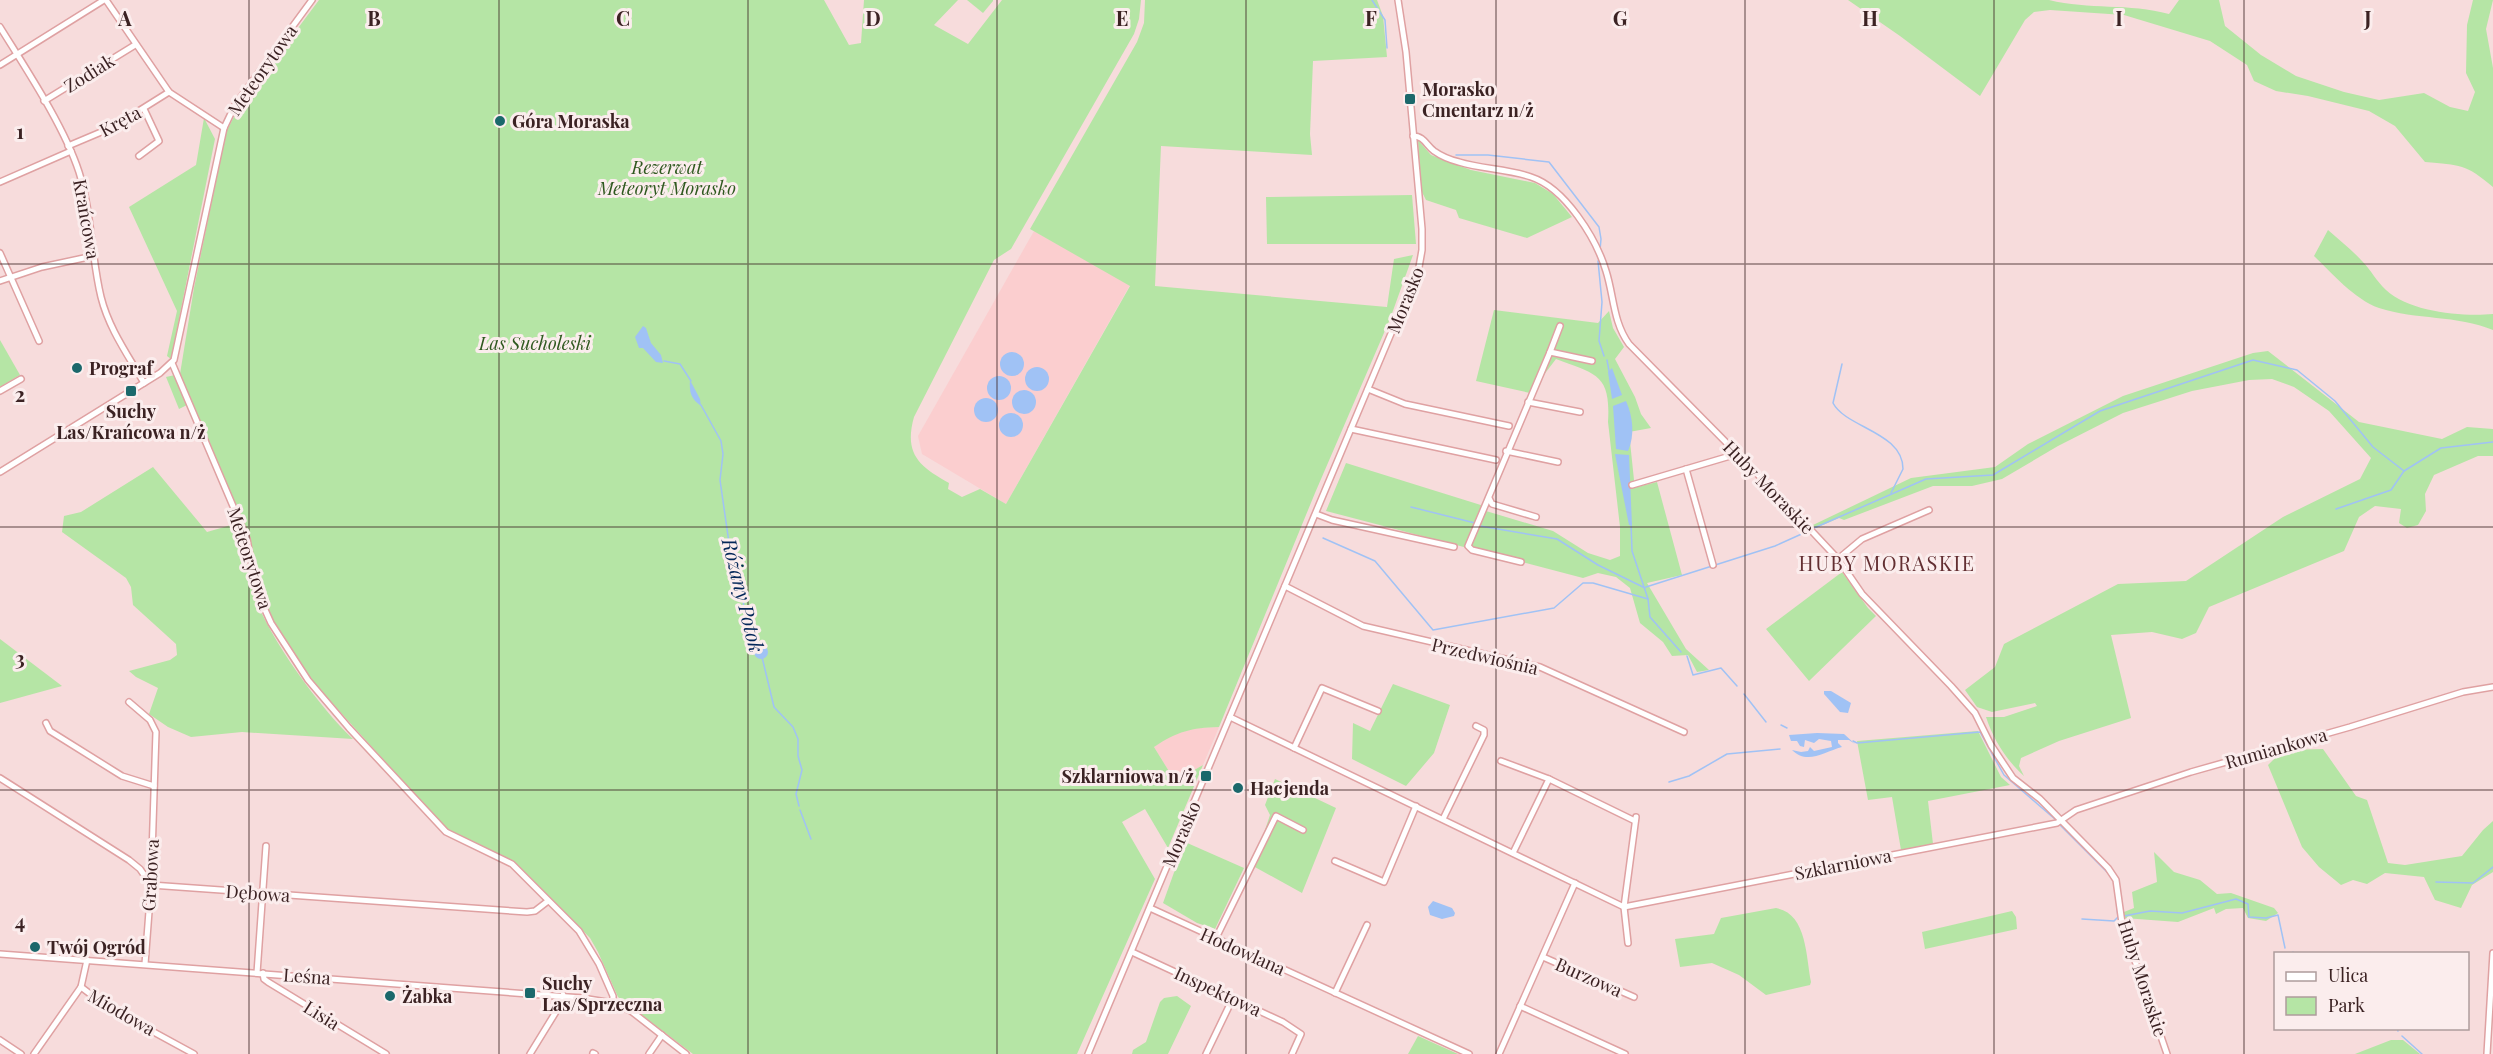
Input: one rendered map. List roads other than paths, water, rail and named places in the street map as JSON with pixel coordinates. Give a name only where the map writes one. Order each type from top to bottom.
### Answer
[{"type":"street","points":[[0,65],[105,0],[169,92],[224,128]]},
{"type":"street","name":"Meteorytowa","points":[[312,0],[235,105],[224,128],[178,348],[172,363],[247,539],[256,590],[271,623],[308,680],[349,728],[391,770],[446,832],[512,864],[584,937],[599,964],[613,1003]]},
{"type":"street","name":"Morasko","points":[[1088,1054],[1414,283],[1421,258],[1422,229],[1406,52],[1398,0]]},
{"type":"street","name":"Krańcowa","points":[[0,27],[70,148],[86,199],[93,256],[106,313],[144,383]]},
{"type":"street","name":"Zodiak","points":[[44,101],[135,45]]},
{"type":"street","name":"Kręta","points":[[0,182],[108,130],[169,92]]},
{"type":"street","points":[[139,156],[159,141],[144,109]]},
{"type":"street","name":"Huby Moraskie","points":[[1413,136],[1421,138],[1433,150],[1457,162],[1538,180],[1563,198],[1580,221],[1605,268],[1617,323],[1622,334],[1838,559],[1862,594],[1975,713],[2007,772],[2062,819],[2108,868],[2116,880],[2122,923],[2167,1054]]},
{"type":"street","points":[[0,254],[39,341]]},
{"type":"street","points":[[0,281],[42,267],[93,256]]},
{"type":"street","points":[[1521,562],[1469,548],[1506,451],[1560,326]]},
{"type":"street","points":[[1550,352],[1592,361]]},
{"type":"street","points":[[0,472],[144,383],[172,363]]},
{"type":"street","points":[[0,391],[21,379]]},
{"type":"street","points":[[1368,389],[1405,404],[1509,426]]},
{"type":"street","points":[[1528,402],[1580,412]]},
{"type":"street","points":[[1352,429],[1496,460]]},
{"type":"street","points":[[1506,451],[1558,462]]},
{"type":"street","points":[[1632,485],[1737,454]]},
{"type":"street","points":[[1686,469],[1713,566]]},
{"type":"street","points":[[1489,497],[1492,504],[1536,517]]},
{"type":"street","points":[[1838,559],[1862,539],[1929,510]]},
{"type":"street","points":[[1316,514],[1332,520],[1454,547]]},
{"type":"street","name":"Przedwiośnia","points":[[1285,586],[1363,626],[1540,667],[1684,732]]},
{"type":"street","name":"Rumiankowa","points":[[2062,819],[2076,810],[2191,772],[2395,714],[2442,698],[2493,687]]},
{"type":"street","points":[[1294,747],[1322,688],[1378,711]]},
{"type":"street","name":"Grabowa","points":[[129,702],[150,720],[155,728],[151,885],[145,964]]},
{"type":"street","points":[[1230,717],[1624,907]]},
{"type":"street","points":[[46,723],[50,731],[122,776],[154,786]]},
{"type":"street","points":[[1443,819],[1484,735],[1485,730],[1476,726]]},
{"type":"street","points":[[1501,761],[1549,779],[1635,819],[1624,907],[1629,943]]},
{"type":"street","points":[[0,778],[129,860],[140,869],[151,885]]},
{"type":"street","points":[[1513,853],[1549,779]]},
{"type":"street","points":[[34,808],[38,802]]},
{"type":"street","points":[[1335,861],[1384,882],[1416,806]]},
{"type":"street","points":[[1216,938],[1276,816],[1303,830]]},
{"type":"street","name":"Szklarniowa","points":[[1624,907],[2057,823],[2062,819]]},
{"type":"street","points":[[260,973],[266,846]]},
{"type":"street","points":[[1499,1054],[1575,883]]},
{"type":"street","name":"Dębowa","points":[[151,885],[526,912],[542,908],[548,901]]},
{"type":"street","name":"Hodowlana","points":[[1150,908],[1469,1054]]},
{"type":"street","points":[[1335,993],[1367,925]]},
{"type":"street","name":"Inspektowa","points":[[1132,952],[1283,1022],[1301,1034],[1292,1054]]},
{"type":"street","points":[[2487,1054],[2493,953]]},
{"type":"street","name":"Leśna","points":[[0,954],[563,995],[613,1003]]},
{"type":"street","name":"Burzowa","points":[[1543,957],[1634,997]]},
{"type":"street","points":[[34,1054],[81,987],[87,960]]},
{"type":"street","name":"Lisia","points":[[260,973],[268,982],[386,1054]]},
{"type":"street","name":"Miodowa","points":[[81,987],[106,1006],[194,1054]]},
{"type":"street","points":[[530,1054],[562,1002],[563,995]]},
{"type":"street","points":[[1206,1054],[1233,998]]},
{"type":"street","points":[[613,1003],[634,1012],[686,1054]]},
{"type":"street","points":[[1520,1006],[1625,1054]]},
{"type":"street","points":[[648,1054],[661,1035]]},
{"type":"street","points":[[0,1040],[21,1054]]},
{"type":"water","points":[[643,326],[646,328],[651,343],[661,355],[663,363],[656,362],[643,348],[639,348],[635,337]]},
{"type":"water","points":[[1012,352],[1020,356],[1024,364],[1020,372],[1012,376],[1004,372],[1000,364],[1004,356]]},
{"type":"water","points":[[1037,367],[1042,368],[1048,374],[1048,384],[1042,390],[1037,391],[1032,390],[1026,384],[1025,379],[1026,374],[1032,368]]},
{"type":"water","points":[[1612,368],[1622,395],[1612,399],[1608,372]]},
{"type":"water","points":[[999,376],[1008,379],[1011,388],[1008,397],[999,400],[990,397],[987,388],[990,379]]},
{"type":"water","points":[[690,380],[700,399],[701,406],[691,395]]},
{"type":"water","points":[[1024,390],[1029,391],[1035,397],[1035,407],[1029,413],[1024,414],[1019,413],[1013,407],[1012,402],[1013,397],[1019,391]]},
{"type":"water","points":[[986,398],[994,402],[998,410],[994,418],[986,422],[978,418],[974,410],[978,402]]},
{"type":"water","points":[[1626,401],[1632,426],[1632,439],[1628,451],[1616,449],[1613,406]]},
{"type":"water","points":[[1011,413],[1016,414],[1022,420],[1022,430],[1016,436],[1011,437],[1006,436],[1000,430],[999,425],[1000,420],[1006,414]]},
{"type":"water","points":[[1615,454],[1629,455],[1632,525],[1629,525]]},
{"type":"water","points":[[761,645],[766,647],[768,652],[766,657],[761,659],[756,657],[754,652],[756,647]]},
{"type":"water","points":[[1824,691],[1831,691],[1851,703],[1848,713],[1840,712],[1824,694]]},
{"type":"water","points":[[1844,734],[1855,744],[1849,740],[1838,740],[1842,747],[1810,757],[1804,757],[1792,750],[1801,752],[1808,751],[1810,747],[1814,751],[1832,747],[1831,741],[1819,739],[1814,743],[1805,740],[1804,747],[1800,746],[1797,741],[1791,741],[1789,735]]},
{"type":"water","points":[[1433,901],[1452,908],[1454,916],[1442,919],[1430,915],[1428,907]]},
{"type":"waterway","points":[[1372,0],[1385,20],[1387,48]]},
{"type":"waterway","points":[[1456,155],[1488,155],[1549,162],[1599,227],[1600,250]]},
{"type":"waterway","points":[[1598,261],[1602,302],[1599,341],[1604,356]]},
{"type":"waterway","points":[[1607,360],[1609,371]]},
{"type":"waterway","points":[[1814,528],[1926,479],[1993,475],[2100,411],[2253,360],[2297,370],[2335,401],[2373,447],[2404,471]]},
{"type":"waterway","name":"Różany Potok","points":[[664,361],[680,364],[691,381]]},
{"type":"waterway","points":[[1842,364],[1833,403],[1849,419],[1884,438],[1901,457],[1903,469],[1891,493]]},
{"type":"waterway","name":"Różany Potok","points":[[701,405],[721,441],[723,454],[720,480],[732,564],[743,594],[744,612],[757,647]]},
{"type":"waterway","points":[[2336,509],[2391,490],[2404,471],[2441,448],[2493,442]]},
{"type":"waterway","points":[[1411,507],[1475,523]]},
{"type":"waterway","points":[[1631,523],[1632,551],[1648,599],[1650,617],[1681,652]]},
{"type":"waterway","points":[[1480,526],[1557,539],[1598,565],[1645,588]]},
{"type":"waterway","points":[[1646,587],[1775,546],[1806,532]]},
{"type":"waterway","points":[[1323,538],[1375,561],[1433,630],[1554,608],[1583,583],[1593,583],[1648,599]]},
{"type":"waterway","points":[[1687,656],[1693,675],[1721,668],[1737,686]]},
{"type":"waterway","name":"Różany Potok","points":[[762,657],[774,707],[793,727],[798,739],[798,756],[802,770],[796,794],[799,806]]},
{"type":"waterway","points":[[1744,694],[1766,722]]},
{"type":"waterway","points":[[1781,725],[1787,728]]},
{"type":"waterway","points":[[1853,741],[1857,743],[1980,732],[2004,775],[2056,820]]},
{"type":"waterway","points":[[1669,782],[1689,776],[1727,754],[1780,749]]},
{"type":"waterway","name":"Różany Potok","points":[[800,810],[811,839]]},
{"type":"waterway","points":[[2060,825],[2108,873]]},
{"type":"waterway","points":[[2436,882],[2473,883],[2493,867]]},
{"type":"waterway","points":[[2124,916],[2150,911],[2182,913],[2236,899],[2248,904],[2249,917],[2266,918],[2278,915],[2285,948]]},
{"type":"waterway","points":[[2082,919],[2114,921],[2118,917],[2117,908]]},
{"type":"waterway","points":[[2402,1036],[2422,1054]]},
{"type":"place","name":"Morasko Cmentarz n/ż","points":[[1410,99]]},
{"type":"place","name":"Góra Moraska","points":[[500,121]]},
{"type":"place","name":"Prograf","points":[[77,368]]},
{"type":"place","name":"Suchy Las/Krańcowa n/ż","points":[[131,391]]},
{"type":"place","name":"Szklarniowa n/ż","points":[[1206,776]]},
{"type":"place","name":"Hacjenda","points":[[1238,788]]},
{"type":"place","name":"Twój Ogród","points":[[35,947]]},
{"type":"place","name":"Suchy Las/Sprzeczna","points":[[530,993]]},
{"type":"place","name":"Żabka","points":[[390,996]]},
{"type":"district","name":"HUBY MORASKIE","points":[[1887,562]]},
{"type":"park label","name":"Rezerwat Meteoryt Morasko","points":[[667,177]]},
{"type":"park label","name":"Las Sucholeski","points":[[535,343]]}]
